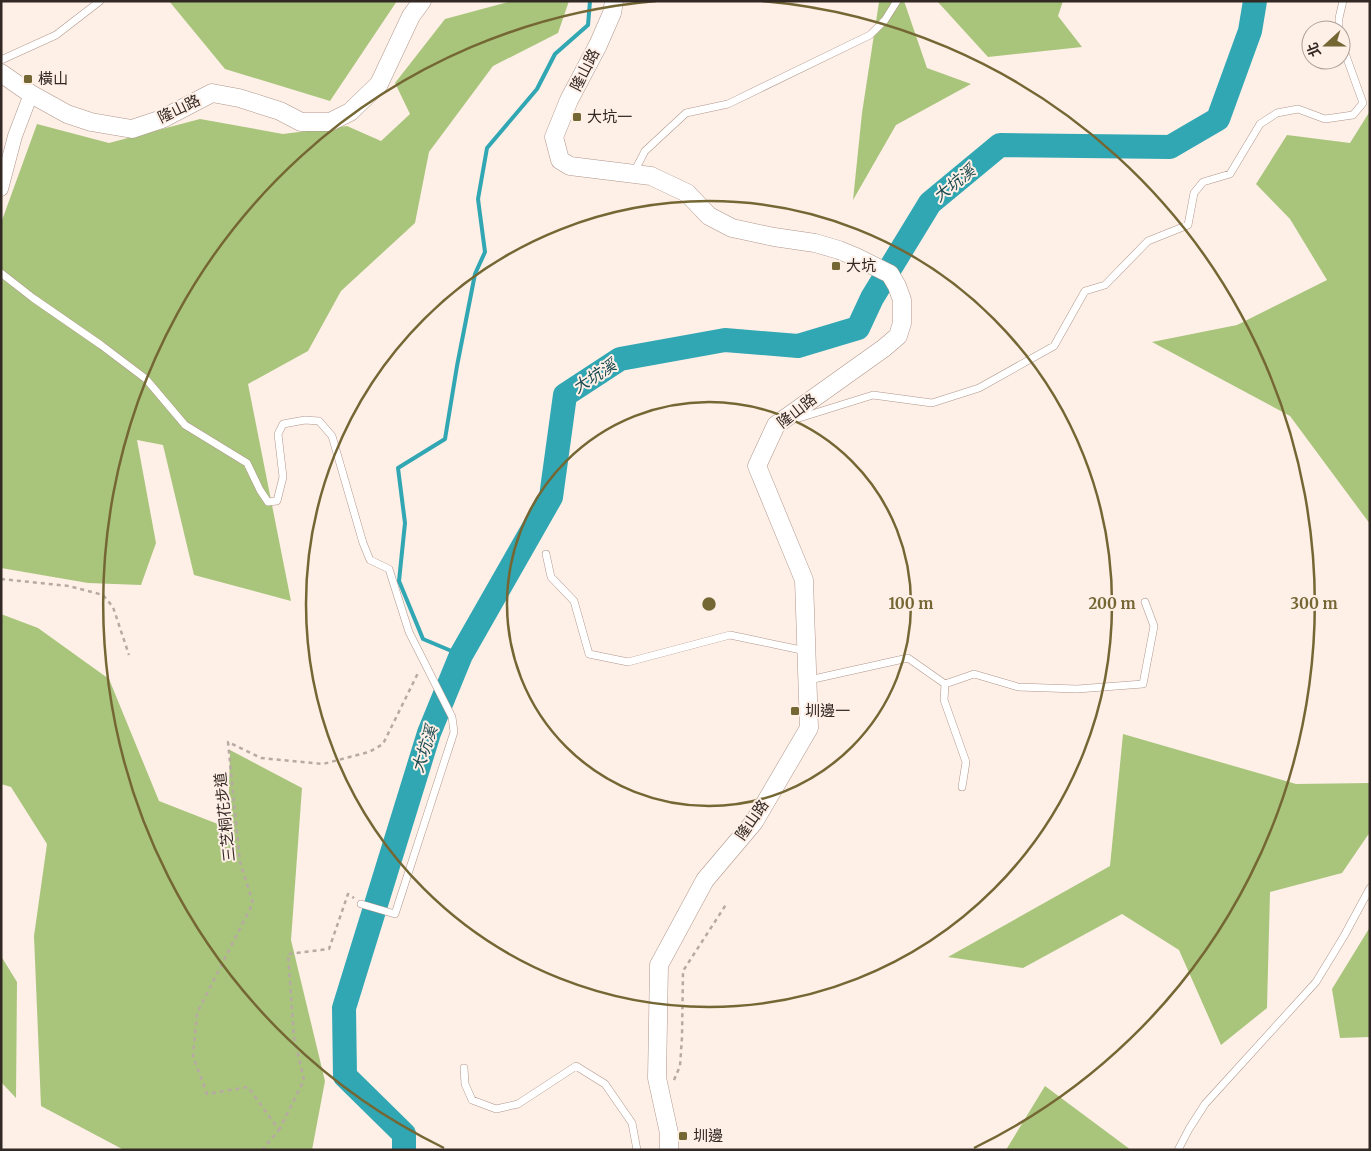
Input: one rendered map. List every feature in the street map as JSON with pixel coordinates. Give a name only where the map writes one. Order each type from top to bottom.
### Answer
[{"type":"street","name":"隆山路","points":[[1,73],[31,94],[66,114],[91,122],[132,128],[162,119],[212,93],[240,98],[280,111],[301,122],[330,122],[350,112],[379,84],[411,16],[422,1]]},
{"type":"street","name":"隆山路","points":[[614,1],[612,13],[569,100],[554,137],[560,160],[570,166],[651,176],[687,193],[709,216],[732,228],[815,243],[856,257],[890,274],[902,300],[902,323],[898,336],[776,425],[757,466],[804,580],[809,728],[754,822],[704,880],[659,965],[657,1078],[669,1133],[670,1150]]},
{"type":"street","points":[[1,189],[15,136],[31,94]]},
{"type":"lane","points":[[1,60],[56,35],[100,1]]},
{"type":"lane","points":[[633,174],[645,151],[686,113],[728,104],[870,35],[885,20],[897,1]]},
{"type":"lane","points":[[1339,20],[1342,1]]},
{"type":"lane","points":[[776,425],[873,395],[932,403],[979,388],[1054,346],[1084,290],[1105,285],[1148,241],[1188,225],[1194,192],[1204,182],[1230,174],[1260,124],[1277,113],[1298,109],[1325,119],[1353,115],[1363,103],[1351,70]]},
{"type":"lane","points":[[1,273],[146,379],[185,426],[247,464],[268,502],[277,501],[283,477],[278,434],[284,424],[305,420],[318,421],[332,436],[370,560],[389,569],[409,632],[452,717],[454,732],[395,914],[361,904]]},
{"type":"lane","points":[[546,554],[551,577],[574,602],[589,654],[628,662],[730,635],[806,651]]},
{"type":"lane","points":[[945,684],[974,674],[1018,687],[1077,689],[1143,684],[1154,626],[1145,602]]},
{"type":"lane","points":[[807,680],[908,658],[945,684]]},
{"type":"lane","points":[[945,684],[944,700],[966,762],[962,787]]},
{"type":"lane","points":[[1178,1150],[1205,1104],[1316,982],[1370,888]]},
{"type":"lane","points":[[464,1068],[465,1084],[472,1100],[496,1109],[518,1104],[576,1066],[605,1084],[632,1122],[637,1150]]},
{"type":"path","points":[[1,579],[69,586],[103,595],[113,607],[129,655]]},
{"type":"path","name":"三芝桐花步道","points":[[279,1130],[248,1087],[207,1094],[193,1056],[197,1013],[253,903],[240,862],[228,742],[260,758],[323,764],[369,752],[383,744],[424,662]]},
{"type":"path","points":[[262,1150],[279,1130],[304,1080],[294,1037],[288,954],[329,949],[348,894],[361,904]]},
{"type":"path","points":[[663,1105],[680,1066],[683,972],[727,903]]},
{"type":"green space","points":[[169,1],[397,1],[330,101],[225,69]]},
{"type":"green space","points":[[512,1],[569,1],[558,33],[493,66],[429,152],[415,223],[341,291],[308,351],[248,384],[291,601],[194,575],[163,445],[137,440],[156,543],[141,585],[88,583],[1,568],[1,223],[37,124],[109,143],[200,119],[283,134],[347,126],[381,141],[410,114],[395,83],[445,19]]},
{"type":"green space","points":[[877,1],[904,1],[927,68],[971,84],[896,125],[853,200],[862,113],[879,2]]},
{"type":"green space","points":[[937,1],[1063,1],[1058,16],[1082,47],[988,57]]},
{"type":"green space","points":[[1370,111],[1370,524],[1290,416],[1152,342],[1237,325],[1327,280],[1290,219],[1256,184],[1287,135],[1350,143]]},
{"type":"green space","points":[[1,614],[38,628],[109,679],[159,801],[228,828],[230,750],[302,788],[291,940],[325,1081],[312,1150],[124,1150],[41,1106],[34,936],[47,844],[11,787],[1,784]]},
{"type":"green space","points":[[1123,734],[1296,784],[1370,783],[1370,832],[1342,873],[1270,892],[1267,1008],[1221,1045],[1179,950],[1122,914],[1023,968],[948,957],[1110,866]]},
{"type":"green space","points":[[1370,927],[1370,1037],[1340,1038],[1332,989]]},
{"type":"green space","points":[[1,956],[17,982],[16,1098],[1,1082]]},
{"type":"green space","points":[[1045,1086],[1131,1150],[1006,1150]]},
{"type":"waterway","points":[[461,655],[423,639],[399,581],[405,523],[398,468],[445,439],[475,274],[485,252],[478,199],[487,148],[537,89],[555,54],[588,25],[590,1]]},
{"type":"waterway","name":"大坑溪","points":[[404,1150],[404,1134],[345,1076],[344,1008],[429,733],[461,655],[551,497],[565,395],[620,359],[725,340],[798,346],[858,328],[872,298],[930,203],[1000,145],[1170,147],[1218,119],[1250,31],[1255,1]]},
{"type":"place","name":"橫山","points":[[28,79]]},
{"type":"place","name":"大坑一","points":[[577,117]]},
{"type":"place","name":"大坑","points":[[836,266]]},
{"type":"place","name":"圳邊一","points":[[795,711]]},
{"type":"place","name":"圳邊","points":[[683,1136]]}]
